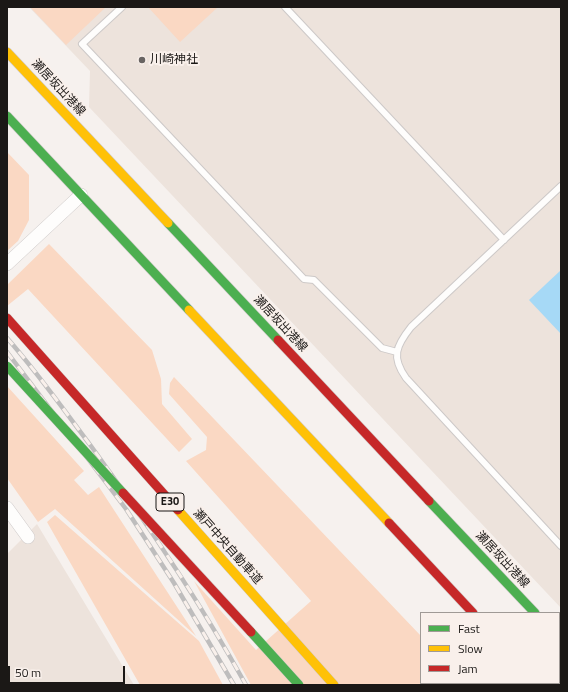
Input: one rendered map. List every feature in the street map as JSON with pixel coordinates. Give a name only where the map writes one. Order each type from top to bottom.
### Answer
[{"type":"main road","name":"瀬居坂出港線","points":[[7,52],[534,612]]},
{"type":"main road","points":[[7,116],[472,612]]},
{"type":"main road","name":"瀬戸中央自動車道","points":[[7,318],[334,685]]},
{"type":"main road","name":"E30","points":[[7,366],[299,685]]},
{"type":"street","points":[[7,264],[81,195]]},
{"type":"street","points":[[7,508],[28,537]]},
{"type":"lane","points":[[122,7],[82,44],[304,280],[314,280],[382,348],[397,352]]},
{"type":"lane","points":[[285,7],[504,240]]},
{"type":"lane","points":[[561,186],[411,327],[398,347],[396,358],[398,365],[406,378],[561,546]]},
{"type":"shaded area","points":[[29,7],[561,7],[561,608],[89,107],[90,71]]},
{"type":"shaded area","points":[[30,7],[106,7],[66,45]]},
{"type":"shaded area","points":[[148,7],[218,7],[180,42]]},
{"type":"shaded area","points":[[7,152],[29,175],[29,220],[18,241],[7,251]]},
{"type":"shaded area","points":[[49,244],[152,350],[161,379],[162,404],[192,439],[179,452],[28,289],[7,306],[7,285]]},
{"type":"shaded area","points":[[174,377],[420,635],[420,684],[467,685],[251,685],[194,581],[256,650],[311,601],[186,461],[206,450],[207,437],[169,394],[170,383]]},
{"type":"shaded area","points":[[7,386],[84,471],[74,480],[88,495],[99,487],[196,636],[55,509],[38,522],[7,478]]},
{"type":"shaded area","points":[[55,515],[199,641],[223,685],[140,685],[47,522]]},
{"type":"shaded area","points":[[37,524],[134,685],[7,685],[7,554]]},
{"type":"water","points":[[561,270],[561,334],[529,300]]},
{"type":"railway","points":[[7,338],[50,391],[132,504],[192,593],[246,685]]},
{"type":"railway","points":[[7,352],[126,509],[174,583],[234,685]]},
{"type":"traffic: fast","points":[[7,116],[189,310]]},
{"type":"traffic: fast","points":[[168,223],[278,340]]},
{"type":"traffic: fast","points":[[7,366],[123,493]]},
{"type":"traffic: fast","points":[[429,501],[534,612]]},
{"type":"traffic: fast","points":[[251,632],[299,685]]},
{"type":"traffic: slow","points":[[7,52],[168,223]]},
{"type":"traffic: slow","points":[[189,310],[389,523]]},
{"type":"traffic: slow","points":[[178,510],[334,685]]},
{"type":"traffic: jam","points":[[7,318],[178,510]]},
{"type":"traffic: jam","points":[[278,340],[429,501]]},
{"type":"traffic: jam","points":[[123,493],[251,632]]},
{"type":"traffic: jam","points":[[389,523],[472,612]]},
{"type":"place","name":"川崎神社","points":[[142,60]]}]
